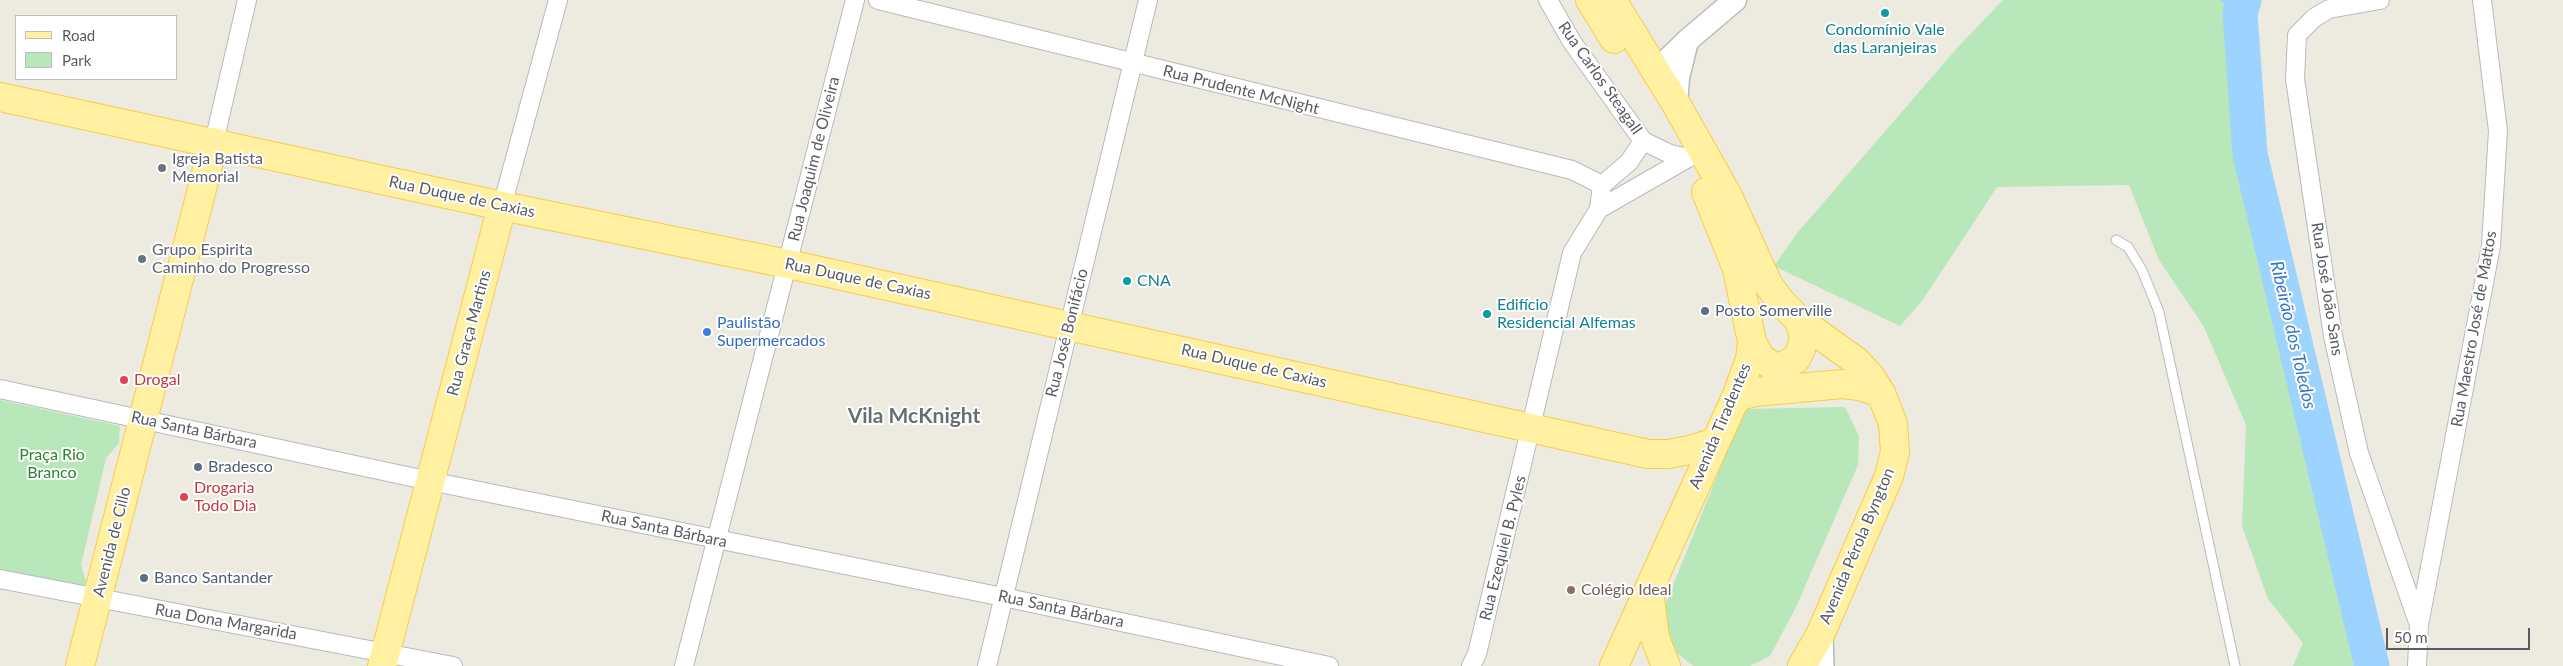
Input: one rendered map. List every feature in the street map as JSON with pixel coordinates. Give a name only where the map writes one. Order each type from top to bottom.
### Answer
[{"type":"main road","name":"Avenida Tiradentes","points":[[1590,0],[1664,102],[1728,196],[1768,284],[1781,302],[1799,320],[1856,361],[1881,394]]},
{"type":"main road","name":"Avenida Tiradentes","points":[[1612,0],[1656,71],[1664,102],[1688,158],[1710,199],[1738,269],[1752,342],[1750,359],[1736,397],[1614,666]]},
{"type":"main road","name":"Rua Duque de Caxias","points":[[0,97],[502,206],[788,264],[1648,454],[1690,450],[1715,442]]},
{"type":"main road","name":"Avenida de Cillo","points":[[80,666],[214,142]]},
{"type":"main road","name":"Rua Graça Martins","points":[[384,659],[502,206]]},
{"type":"main road","points":[[1752,342],[1761,358],[1772,366],[1782,367],[1796,359],[1801,349],[1804,337],[1799,320]]},
{"type":"main road","points":[[1736,397],[1755,392],[1842,384],[1860,386],[1881,394]]},
{"type":"main road","name":"Avenida Pérola Byngton","points":[[1802,666],[1820,635],[1889,476],[1896,452],[1893,424],[1881,394]]},
{"type":"main road","points":[[1649,586],[1654,638],[1666,666]]},
{"type":"main road","points":[[1820,635],[1821,666]]},
{"type":"street","points":[[214,142],[247,0]]},
{"type":"street","name":"Rua Graça Martins","points":[[502,206],[558,0]]},
{"type":"street","name":"Rua Joaquim de Oliveira","points":[[684,666],[855,0]]},
{"type":"street","name":"Rua Prudente McNight","points":[[878,0],[1572,170],[1602,185]]},
{"type":"street","name":"Rua José Bonifácio","points":[[987,666],[1148,0]]},
{"type":"street","name":"Rua Carlos Steagall","points":[[1548,0],[1572,42],[1643,141],[1670,154],[1688,158]]},
{"type":"street","name":"Rua José João Sans","points":[[2380,0],[2328,9],[2314,18],[2297,35],[2295,79],[2334,336],[2359,453],[2419,625]]},
{"type":"street","name":"Rua Maestro José de Mattos","points":[[2419,625],[2491,246],[2498,131],[2482,0]]},
{"type":"street","points":[[1656,71],[1725,3]]},
{"type":"street","points":[[1664,102],[1678,78],[1688,40]]},
{"type":"street","points":[[1599,209],[1602,185],[1629,162],[1643,141]]},
{"type":"street","points":[[1599,209],[1688,158]]},
{"type":"street","name":"Rua Ezequiel B. Pyles","points":[[1471,666],[1477,654],[1572,253],[1599,209]]},
{"type":"street","name":"Rua Santa Bárbara","points":[[0,390],[143,418],[430,481],[715,540],[1003,597],[1295,663],[1328,666]]},
{"type":"street","name":"Rua Dona Margarida","points":[[0,579],[384,659],[453,666]]},
{"type":"street","points":[[2417,666],[2419,625]]},
{"type":"lane","points":[[2116,240],[2128,248],[2142,270],[2160,312],[2235,666]]},
{"type":"green space","points":[[2003,0],[2244,0],[2240,13],[2250,154],[2372,666],[2293,666],[2303,643],[2268,599],[2242,526],[2246,425],[2204,327],[2159,260],[2129,185],[1997,187],[1922,301],[1900,326],[1774,266],[1798,232],[1958,47]]},
{"type":"green space","name":"Praça Rio Branco","points":[[0,400],[120,426],[119,443],[106,458],[81,565],[86,582],[82,589],[0,571]]},
{"type":"green space","points":[[1845,407],[1859,436],[1858,465],[1796,607],[1770,656],[1750,666],[1693,666],[1672,649],[1657,625],[1744,409]]},
{"type":"waterway","points":[[2223,0],[2231,3],[2242,0]]},
{"type":"waterway","name":"Ribeirão dos Toledos","points":[[2244,0],[2240,13],[2250,154],[2372,666]]},
{"type":"place","name":"Condomínio Vale das Laranjeiras","points":[[1885,13]]},
{"type":"place","name":"Igreja Batista Memorial","points":[[162,168]]},
{"type":"place","name":"Grupo Espirita Caminho do Progresso","points":[[142,259]]},
{"type":"place","name":"CNA","points":[[1127,281]]},
{"type":"place","name":"Posto Somerville","points":[[1705,311]]},
{"type":"place","name":"Edifício Residencial Alfemas","points":[[1487,314]]},
{"type":"place","name":"Paulistão Supermercados","points":[[707,332]]},
{"type":"place","name":"Drogal","points":[[124,380]]},
{"type":"place","name":"Bradesco","points":[[198,467]]},
{"type":"place","name":"Drogaria Todo Dia","points":[[184,497]]},
{"type":"place","name":"Banco Santander","points":[[144,578]]},
{"type":"place","name":"Colégio Ideal","points":[[1571,590]]},
{"type":"district","name":"Vila McKnight","points":[[914,416]]}]
